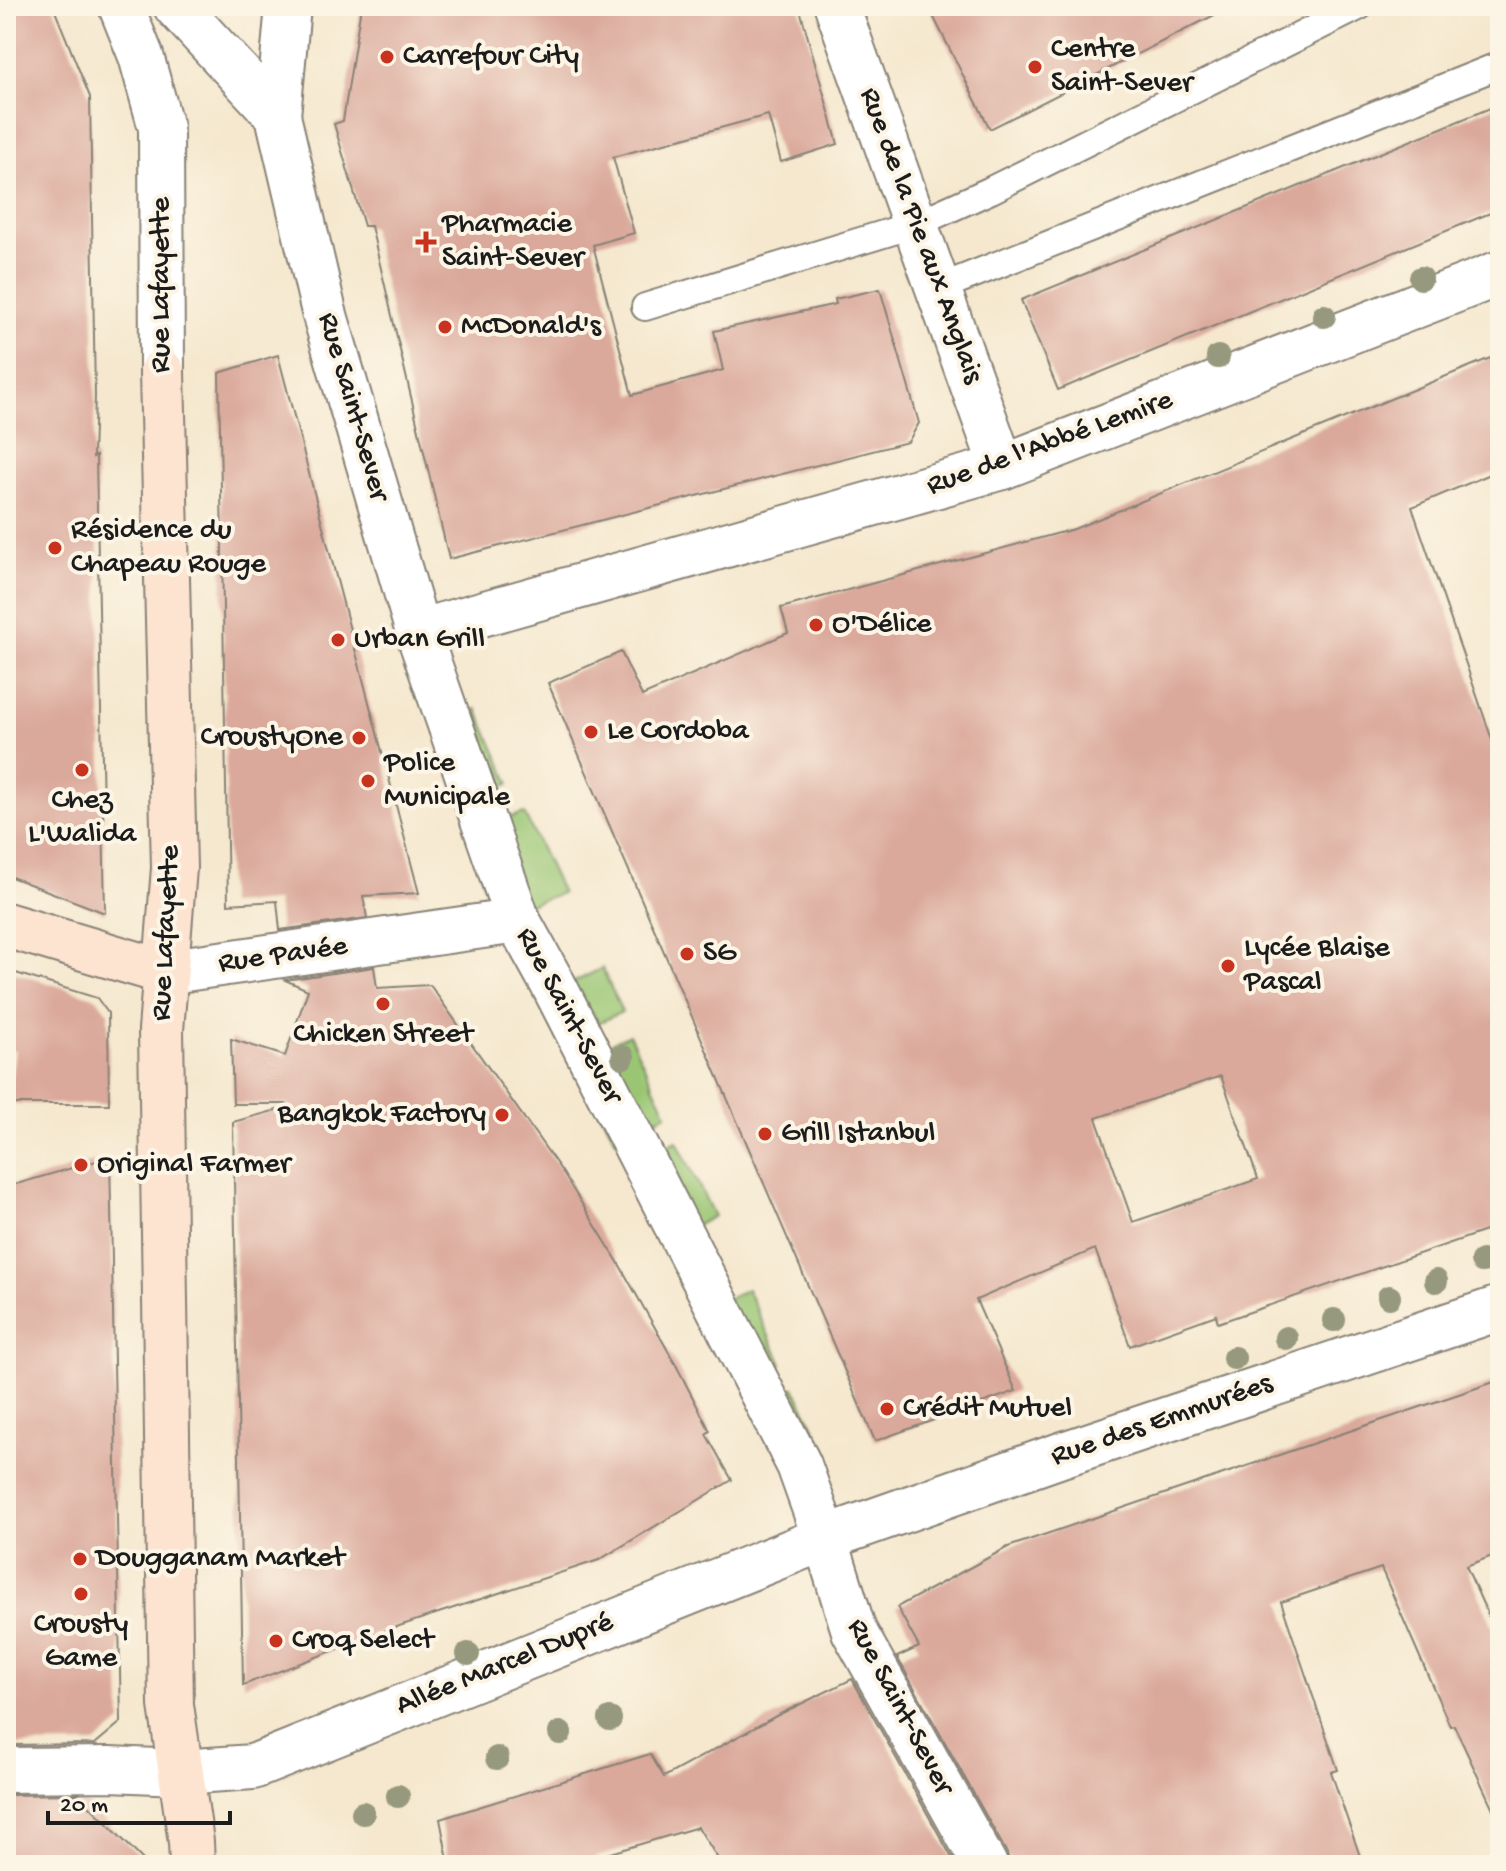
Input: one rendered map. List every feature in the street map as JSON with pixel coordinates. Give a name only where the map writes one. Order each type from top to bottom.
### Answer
[{"type":"street","name":"Rue Lafayette","points":[[121,6],[141,56],[161,128],[162,372],[174,868],[161,1030],[171,1705],[192,1865]]},
{"type":"street","name":"Rue Saint-Sever","points":[[176,6],[278,116]]},
{"type":"street","name":"Rue Saint-Sever","points":[[288,6],[278,116],[324,312],[418,632],[518,921],[799,1465],[854,1631],[985,1865]]},
{"type":"street","name":"Rue de la Pie aux Anglais","points":[[837,6],[1002,467]]},
{"type":"street","name":"Rue de l'Abbé Lemire","points":[[418,632],[1002,467],[1500,273]]},
{"type":"street","name":"Rue Pavée","points":[[6,925],[164,972],[518,921]]},
{"type":"street","name":"Rue des Emmurées","points":[[825,1538],[1061,1455],[1500,1308]]},
{"type":"street","name":"Allée Marcel Dupré","points":[[6,1770],[180,1772],[253,1767],[825,1538]]},
{"type":"lane","points":[[645,307],[916,224],[991,190],[1360,6]]},
{"type":"lane","points":[[939,288],[1500,65]]},
{"type":"green space","points":[[477,709],[510,784],[462,799],[443,721]]},
{"type":"green space","points":[[524,813],[562,893],[493,917],[469,831]]},
{"type":"green space","points":[[602,968],[622,1012],[559,1041],[538,1000]]},
{"type":"green space","points":[[629,1034],[667,1114],[616,1140],[572,1063]]},
{"type":"green space","points":[[677,1141],[714,1216],[669,1240],[629,1163]]},
{"type":"green space","points":[[747,1289],[782,1364],[745,1384],[707,1310]]},
{"type":"green space","points":[[794,1387],[829,1457],[794,1476],[759,1407]]},
{"type":"building","points":[[6,6],[53,6],[90,97],[95,396],[93,457],[96,456],[105,913],[6,875]]},
{"type":"building","points":[[361,6],[799,6],[838,144],[781,162],[768,115],[613,157],[634,233],[593,245],[632,395],[723,370],[714,331],[836,304],[835,299],[880,289],[919,423],[908,442],[449,559],[371,226],[364,226],[334,124],[343,121]]},
{"type":"building","name":"Centre Saint-Sever","points":[[928,6],[1232,6],[990,129]]},
{"type":"building","points":[[1500,104],[1500,209],[1058,390],[1021,300]]},
{"type":"building","name":"Lycée Blaise Pascal","points":[[1500,354],[1500,470],[1412,507],[1500,763],[1500,1226],[1218,1323],[1216,1315],[1130,1346],[1095,1249],[976,1300],[1016,1391],[875,1441],[548,683],[621,652],[642,696],[788,633],[781,608],[1074,529]],"holes":[[[1221,1076],[1258,1179],[1133,1222],[1096,1118]]]},
{"type":"building","points":[[278,355],[419,893],[363,896],[367,918],[280,930],[277,901],[228,904],[219,373]]},
{"type":"building","points":[[374,967],[377,988],[430,985],[561,1170],[676,1365],[710,1431],[706,1434],[732,1480],[599,1560],[387,1630],[243,1685],[233,1122],[288,1107],[288,1104],[233,1104],[231,1039],[285,1056],[308,990],[285,980]]},
{"type":"building","points":[[6,970],[97,998],[108,1013],[109,1104],[8,1104],[15,1050],[6,1050]]},
{"type":"building","points":[[110,1157],[121,1722],[95,1744],[6,1745],[6,1187]]},
{"type":"building","points":[[1500,1380],[1500,1553],[1466,1566],[1500,1642],[1500,1824],[1454,1725],[1450,1726],[1381,1568],[1281,1602],[1338,1770],[1331,1772],[1363,1865],[1010,1865],[1007,1853],[897,1657],[919,1647],[897,1607],[1008,1547]]},
{"type":"building","points":[[852,1679],[956,1865],[722,1865],[698,1827],[570,1865],[449,1865],[440,1819],[650,1754],[664,1777]]},
{"type":"building","points":[[78,1794],[148,1865],[6,1865],[6,1795]]},
{"type":"place","name":"Carrefour City","points":[[387,57]]},
{"type":"place","name":"Centre Saint-Sever","points":[[1035,67]]},
{"type":"place","name":"Pharmacie Saint-Sever","points":[[426,242]]},
{"type":"place","name":"McDonald's","points":[[445,327]]},
{"type":"place","name":"Résidence du Chapeau Rouge","points":[[55,548]]},
{"type":"place","name":"O'Délice","points":[[816,625]]},
{"type":"place","name":"Urban Grill","points":[[338,640]]},
{"type":"place","name":"Le Cordoba","points":[[591,732]]},
{"type":"place","name":"CroustyOne","points":[[359,738]]},
{"type":"place","name":"Chez L'Walida","points":[[82,770]]},
{"type":"place","name":"Police Municipale","points":[[368,781]]},
{"type":"place","name":"SG","points":[[687,954]]},
{"type":"place","name":"Lycée Blaise Pascal","points":[[1228,966]]},
{"type":"place","name":"Chicken Street","points":[[383,1004]]},
{"type":"place","name":"Bangkok Factory","points":[[502,1115]]},
{"type":"place","name":"Grill Istanbul","points":[[765,1134]]},
{"type":"place","name":"Original Farmer","points":[[81,1165]]},
{"type":"place","name":"Crédit Mutuel","points":[[887,1409]]},
{"type":"place","name":"Dougganam Market","points":[[80,1559]]},
{"type":"place","name":"Crousty Game","points":[[81,1594]]},
{"type":"place","name":"Croq Select","points":[[276,1641]]}]
